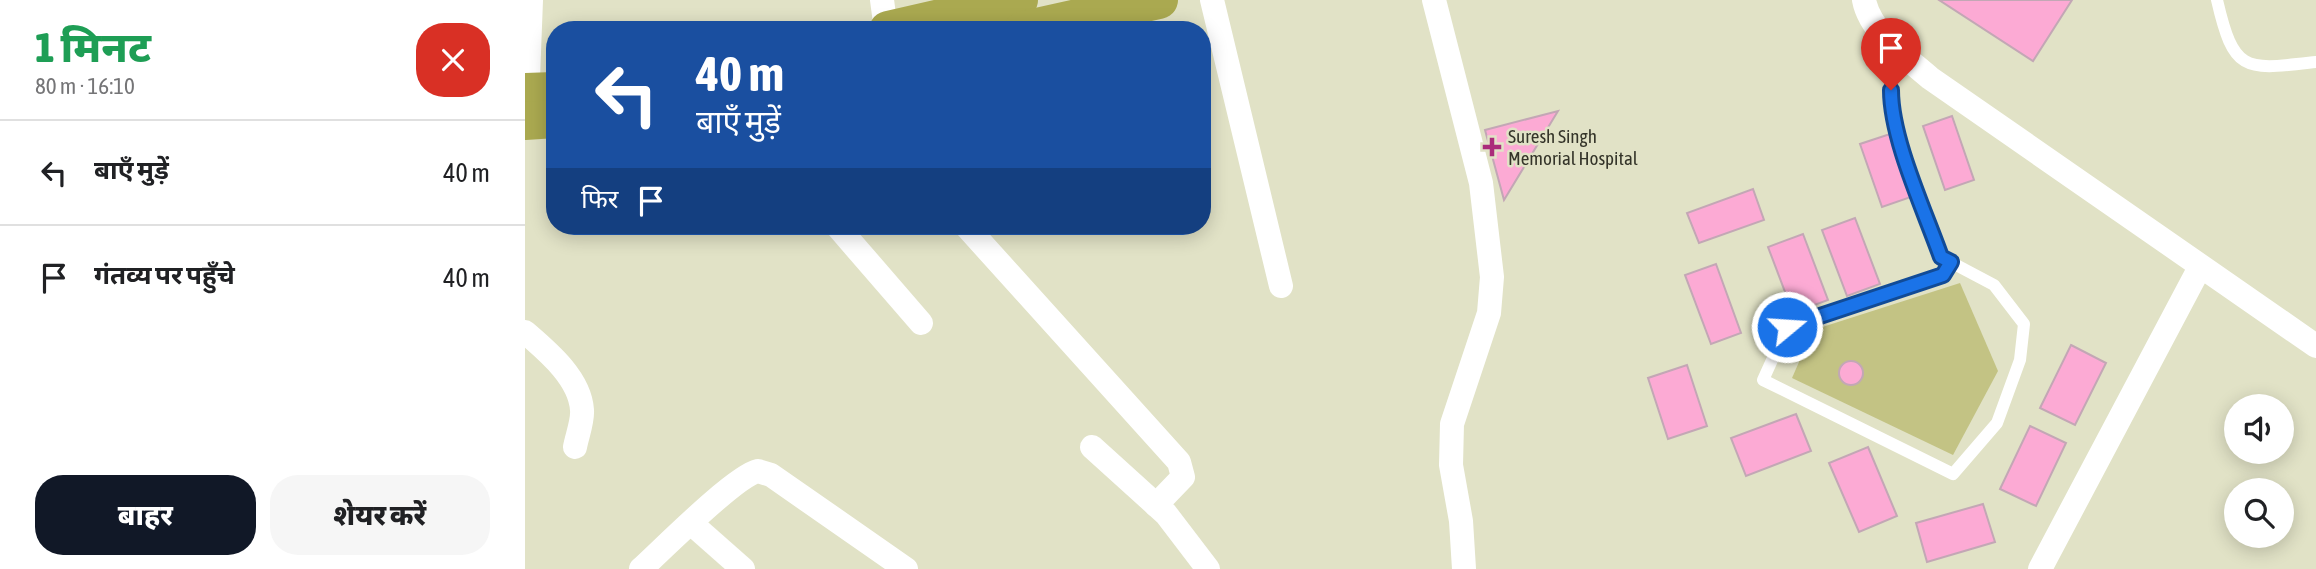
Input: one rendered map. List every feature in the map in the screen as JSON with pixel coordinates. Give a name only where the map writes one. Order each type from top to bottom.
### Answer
[{"type":"highway","points":[[927,21],[1019,0]]},
{"type":"highway","points":[[1064,21],[1159,0]]},
{"type":"street","points":[[531,0],[536,106]]},
{"type":"street","points":[[883,0],[886,21]]},
{"type":"street","points":[[1212,0],[1281,286]]},
{"type":"street","points":[[1434,0],[1481,183],[1492,277],[1489,313],[1452,424],[1451,464],[1461,521],[1464,569]]},
{"type":"street","points":[[1864,0],[1866,8],[1892,44],[1930,78],[2316,346]]},
{"type":"street","points":[[845,235],[921,323]]},
{"type":"street","points":[[974,235],[1179,462],[1183,477],[1156,505]]},
{"type":"street","points":[[2040,569],[2200,267]]},
{"type":"street","points":[[525,332],[551,356],[575,386],[582,410],[575,447]]},
{"type":"street","points":[[1092,447],[1156,505],[1208,569]]},
{"type":"street","points":[[641,569],[747,475],[762,471],[905,569]]},
{"type":"street","points":[[692,524],[743,569]]},
{"type":"lane","points":[[2217,0],[2225,35],[2233,53],[2253,66],[2316,62]]},
{"type":"lane","points":[[1892,44],[1891,113],[1941,257],[1951,262],[1994,285],[2024,324],[2020,360],[1997,423],[1953,474],[1763,380],[1787,327],[1943,275],[1951,262]]},
{"type":"green space","points":[[1960,283],[1998,371],[1953,455],[1792,378],[1813,330]]},
{"type":"building","points":[[1939,0],[2072,0],[2033,61]]},
{"type":"building","points":[[1558,111],[1504,200],[1485,130]]},
{"type":"building","points":[[1952,116],[1974,180],[1945,190],[1923,126]]},
{"type":"building","points":[[1890,134],[1911,197],[1882,207],[1860,144]]},
{"type":"building","points":[[1753,189],[1764,220],[1699,243],[1687,213]]},
{"type":"building","points":[[1855,218],[1880,284],[1847,296],[1822,230]]},
{"type":"building","points":[[1803,234],[1828,300],[1793,313],[1768,247]]},
{"type":"building","points":[[1716,264],[1741,333],[1711,344],[1685,275]]},
{"type":"building","points":[[2071,345],[2106,363],[2075,425],[2040,408]]},
{"type":"building","points":[[1851,361],[1859,365],[1863,373],[1859,381],[1851,385],[1843,381],[1839,373],[1843,365]]},
{"type":"building","points":[[1687,365],[1707,426],[1668,439],[1648,378]]},
{"type":"building","points":[[1796,414],[1811,451],[1746,476],[1731,438]]},
{"type":"building","points":[[2030,426],[2066,443],[2036,506],[2000,489]]},
{"type":"building","points":[[1868,447],[1897,516],[1859,532],[1829,463]]},
{"type":"building","points":[[1983,504],[1995,542],[1927,562],[1916,523]]},
{"type":"place","name":"Suresh Singh Memorial Hospital","points":[[1492,147]]},
{"type":"route","points":[[1787,327],[1943,275],[1951,262],[1941,257],[1899,137],[1891,113],[1891,90]]}]
